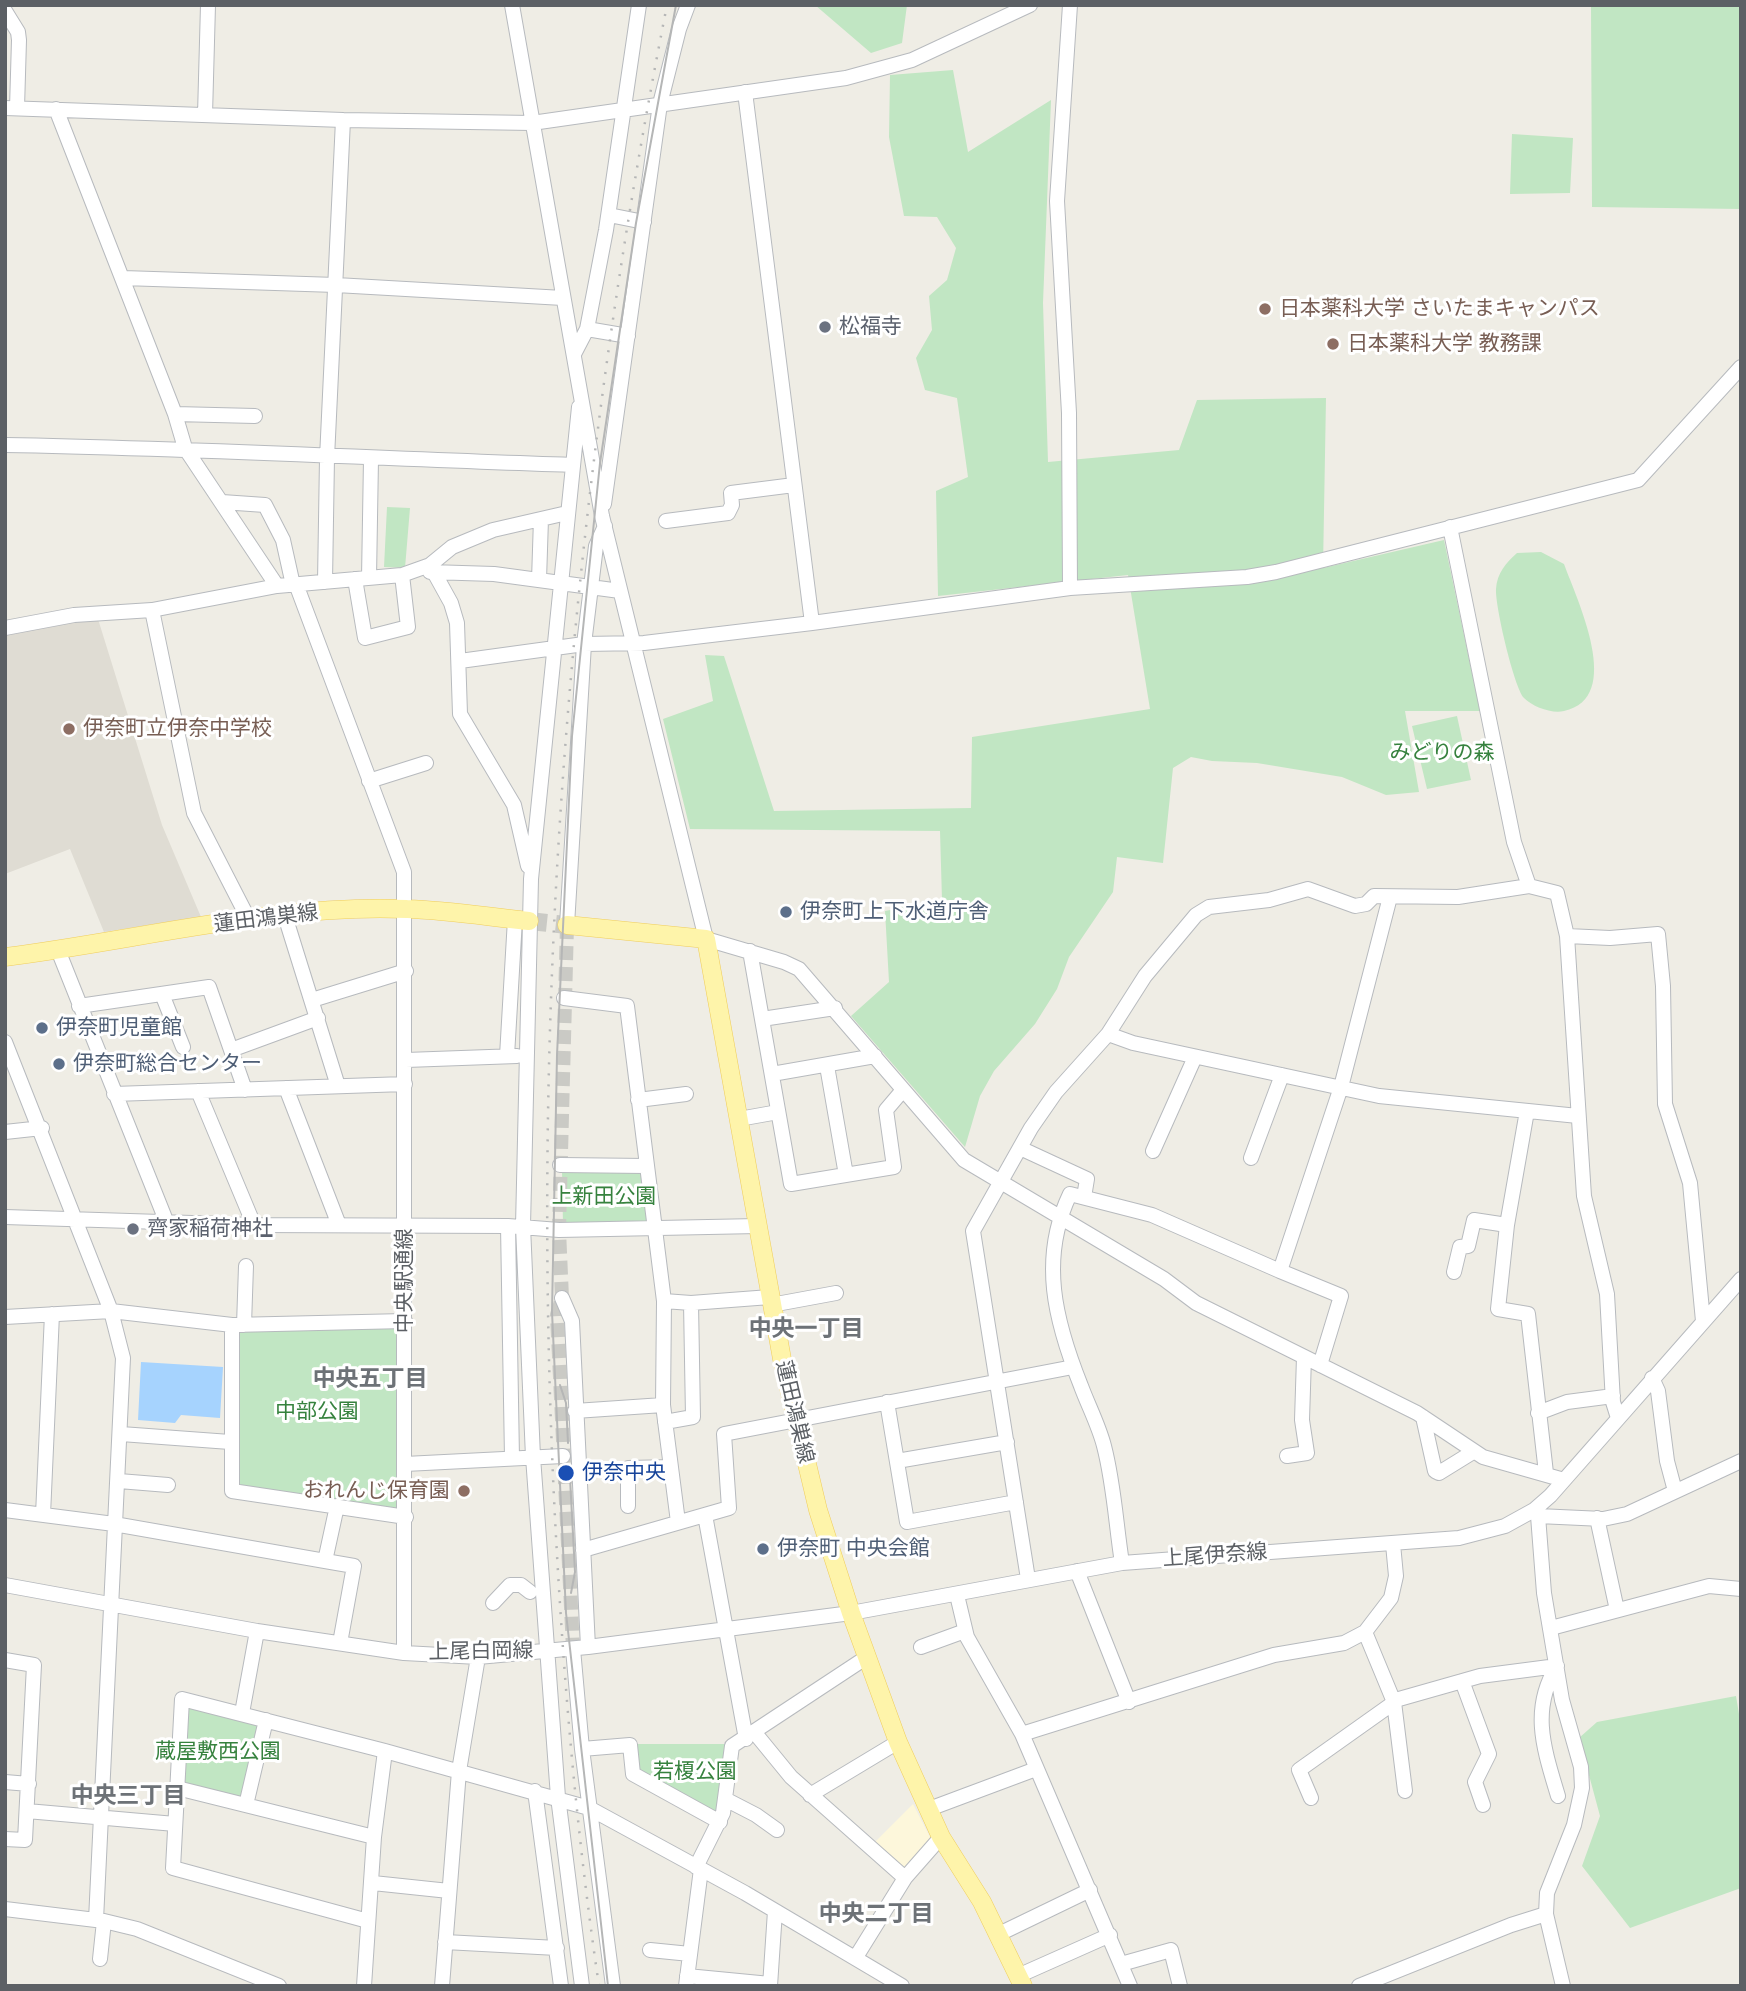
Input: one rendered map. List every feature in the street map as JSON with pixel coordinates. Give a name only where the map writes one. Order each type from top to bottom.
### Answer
[{"type":"main road","name":"蓮田鴻巣線","points":[[5,957],[285,916],[406,908],[522,920]]},
{"type":"main road","points":[[567,925],[706,939]]},
{"type":"main road","name":"蓮田鴻巣線","points":[[706,939],[794,1419],[818,1510],[851,1613],[898,1742],[941,1837],[999,1934],[1021,1980]]},
{"type":"street","points":[[205,115],[208,5]]},
{"type":"street","points":[[512,5],[603,521],[706,939],[799,969],[964,1160],[1000,1183],[1164,1279],[1196,1303],[1423,1417],[1473,1452],[1564,1480]]},
{"type":"street","points":[[574,354],[587,329],[625,110],[639,5]]},
{"type":"street","points":[[567,925],[584,644],[596,547],[603,521],[660,104],[679,29],[688,5]]},
{"type":"street","points":[[5,11],[18,32],[19,40],[11,108],[343,120],[533,123],[846,78],[884,69],[940,49],[1030,5]]},
{"type":"street","points":[[1070,5],[1058,201],[1069,413],[1070,588]]},
{"type":"street","points":[[745,92],[812,623]]},
{"type":"street","points":[[56,109],[175,414],[185,448],[276,586]]},
{"type":"street","points":[[325,582],[327,458],[343,120]]},
{"type":"street","points":[[608,215],[644,222]]},
{"type":"street","points":[[122,278],[337,285],[563,298]]},
{"type":"street","points":[[587,329],[628,336]]},
{"type":"street","points":[[460,661],[584,644],[632,641],[644,643],[812,623],[1070,588],[1247,577],[1373,549],[1638,480],[1741,366]]},
{"type":"street","points":[[507,1056],[522,920],[531,879],[581,391]]},
{"type":"street","points":[[175,414],[255,416]]},
{"type":"street","points":[[5,445],[185,448],[327,458],[572,465]]},
{"type":"street","points":[[371,459],[362,579],[365,638],[408,627],[402,575]]},
{"type":"street","points":[[667,521],[728,513],[732,505],[731,493],[794,485]]},
{"type":"street","name":"中央駅通線","points":[[222,502],[265,505],[283,540],[294,585],[404,873],[404,1653]]},
{"type":"street","points":[[428,569],[452,547],[493,530],[567,513]]},
{"type":"street","points":[[539,580],[541,519]]},
{"type":"street","points":[[1450,527],[1514,842],[1529,886]]},
{"type":"street","points":[[5,628],[74,615],[152,610],[276,586],[402,575],[428,569],[494,574],[620,591]]},
{"type":"street","points":[[428,569],[457,623],[460,714],[514,805],[531,879]]},
{"type":"street","points":[[152,610],[194,813],[249,920]]},
{"type":"street","points":[[369,781],[426,763]]},
{"type":"street","points":[[1028,1579],[972,1240],[973,1231],[1020,1148],[1056,1092],[1108,1034],[1145,976],[1196,915],[1209,907],[1269,900],[1308,889],[1356,906],[1366,904],[1374,897],[1458,897],[1529,886],[1558,893],[1567,936],[1578,1057],[1578,1116],[1584,1196],[1610,1318],[1613,1396],[1618,1418]]},
{"type":"street","points":[[1280,1271],[1341,1087],[1390,897]]},
{"type":"street","points":[[285,916],[338,1086]]},
{"type":"street","points":[[512,1458],[515,1226],[528,1055],[522,920]]},
{"type":"street","points":[[1567,936],[1610,938],[1658,934],[1663,986],[1665,1104],[1689,1183],[1703,1321]]},
{"type":"street","points":[[58,950],[167,1223]]},
{"type":"street","points":[[750,951],[791,1184],[894,1167],[886,1110],[903,1090]]},
{"type":"street","points":[[312,1000],[406,971]]},
{"type":"street","points":[[79,1006],[209,987],[245,1090]]},
{"type":"street","points":[[162,994],[183,1047]]},
{"type":"street","points":[[564,998],[627,1006],[664,1301],[663,1405],[678,1522]]},
{"type":"street","points":[[762,1019],[835,1008]]},
{"type":"street","points":[[231,1050],[318,1018]]},
{"type":"street","points":[[1108,1034],[1133,1044],[1379,1096],[1578,1116]]},
{"type":"street","points":[[5,1042],[111,1311],[123,1359],[119,1481],[114,1524],[113,1604],[100,1817],[100,1959]]},
{"type":"street","points":[[406,1060],[528,1055]]},
{"type":"street","points":[[772,1074],[875,1056]]},
{"type":"street","points":[[1153,1152],[1195,1056]]},
{"type":"street","points":[[827,1066],[846,1175]]},
{"type":"street","points":[[1251,1158],[1282,1075]]},
{"type":"street","points":[[114,1094],[405,1084]]},
{"type":"street","points":[[286,1088],[340,1225]]},
{"type":"street","points":[[198,1091],[254,1225]]},
{"type":"street","points":[[638,1100],[686,1094]]},
{"type":"street","points":[[1527,1111],[1507,1225],[1498,1309],[1528,1314],[1546,1474]]},
{"type":"street","points":[[739,1119],[778,1112]]},
{"type":"street","points":[[5,1132],[41,1128]]},
{"type":"street","points":[[1020,1148],[1087,1179],[1084,1197]]},
{"type":"street","points":[[560,1165],[646,1166]]},
{"type":"street","points":[[1122,1563],[1104,1445],[1073,1367],[1052,1282],[1051,1259],[1059,1218],[1070,1194],[1152,1215],[1341,1296],[1321,1365]]},
{"type":"street","points":[[5,1217],[254,1225],[515,1226],[559,1230],[758,1226]]},
{"type":"street","points":[[1454,1272],[1460,1247],[1468,1246],[1474,1220],[1507,1225]]},
{"type":"street","points":[[515,1226],[558,1797],[583,1986]]},
{"type":"street","points":[[246,1266],[238,1325],[230,1442],[232,1491],[406,1517]]},
{"type":"street","name":"上尾伊奈線","points":[[851,1613],[1122,1563],[1393,1544],[1479,1534],[1505,1526],[1536,1513],[1741,1279]]},
{"type":"street","points":[[664,1301],[771,1301],[836,1293]]},
{"type":"street","points":[[562,1298],[572,1321],[583,1550],[580,1648],[582,1749],[613,1986]]},
{"type":"street","points":[[666,1422],[693,1417],[691,1303]]},
{"type":"street","points":[[5,1317],[111,1311],[238,1325],[405,1321]]},
{"type":"street","points":[[43,1515],[52,1314]]},
{"type":"street","points":[[1287,1456],[1307,1452],[1302,1420],[1304,1357]]},
{"type":"street","points":[[583,1550],[729,1508],[724,1434],[1073,1367]]},
{"type":"street","points":[[1652,1378],[1658,1391],[1667,1461],[1675,1491]]},
{"type":"street","points":[[1538,1413],[1567,1402],[1613,1396]]},
{"type":"street","points":[[887,1402],[907,1522],[1016,1502]]},
{"type":"street","points":[[575,1411],[663,1405]]},
{"type":"street","points":[[1423,1417],[1435,1471],[1439,1473],[1473,1452]]},
{"type":"street","points":[[121,1434],[230,1442]]},
{"type":"street","points":[[897,1461],[1007,1442]]},
{"type":"street","points":[[405,1464],[563,1456]]},
{"type":"street","points":[[1563,1986],[1546,1914],[1547,1893],[1574,1825],[1582,1788],[1581,1767],[1562,1700],[1540,1563],[1536,1513],[1597,1518],[1627,1514],[1741,1461]]},
{"type":"street","points":[[628,1506],[628,1468],[671,1467]]},
{"type":"street","points":[[119,1481],[168,1485]]},
{"type":"street","points":[[325,1560],[337,1506]]},
{"type":"street","points":[[5,1510],[114,1524],[355,1566],[341,1643]]},
{"type":"street","points":[[705,1515],[726,1629],[751,1736],[810,1795],[905,1878]]},
{"type":"street","points":[[1597,1518],[1617,1611]]},
{"type":"street","points":[[1022,1734],[1274,1655],[1344,1643],[1365,1632],[1391,1598],[1396,1576],[1393,1544]]},
{"type":"street","points":[[1077,1571],[1129,1702]]},
{"type":"street","name":"上尾白岡線","points":[[5,1585],[257,1631],[404,1653],[478,1657],[580,1648],[851,1613]]},
{"type":"street","points":[[493,1603],[510,1585],[522,1585],[530,1592]]},
{"type":"street","points":[[1551,1628],[1709,1586],[1741,1589]]},
{"type":"street","points":[[957,1595],[965,1631],[1022,1734],[1130,1986]]},
{"type":"street","points":[[242,1713],[257,1631]]},
{"type":"street","points":[[921,1647],[965,1631]]},
{"type":"street","points":[[1365,1632],[1394,1702],[1405,1791]]},
{"type":"street","points":[[442,1986],[459,1771],[478,1657]]},
{"type":"street","points":[[775,1911],[770,1985],[687,1981],[698,1868],[720,1822],[732,1746],[751,1736],[867,1657]]},
{"type":"street","points":[[5,1660],[34,1665],[25,1840],[5,1839]]},
{"type":"street","points":[[1311,1798],[1299,1770],[1394,1702],[1462,1681],[1557,1665]]},
{"type":"street","points":[[1557,1665],[1545,1685],[1541,1715],[1545,1749],[1558,1796]]},
{"type":"street","points":[[1462,1681],[1489,1754],[1475,1782],[1483,1805]]},
{"type":"street","points":[[368,1921],[173,1868],[182,1699],[558,1797],[590,1808],[856,1957],[902,1986]]},
{"type":"street","points":[[246,1805],[266,1720]]},
{"type":"street","points":[[810,1795],[898,1742]]},
{"type":"street","points":[[582,1749],[630,1745],[633,1774],[720,1822]]},
{"type":"street","points":[[364,1986],[374,1838],[385,1751]]},
{"type":"street","points":[[929,1809],[1036,1769]]},
{"type":"street","points":[[5,1782],[29,1784]]},
{"type":"street","points":[[177,1788],[374,1838]]},
{"type":"street","points":[[535,1791],[561,1986]]},
{"type":"street","points":[[725,1799],[756,1815],[777,1830]]},
{"type":"street","points":[[27,1811],[175,1824]]},
{"type":"street","points":[[856,1957],[905,1878],[941,1837]]},
{"type":"street","points":[[373,1883],[449,1891]]},
{"type":"street","points":[[999,1934],[1090,1890]]},
{"type":"street","points":[[5,1909],[100,1920],[137,1929],[279,1986]]},
{"type":"street","points":[[1359,1986],[1511,1925],[1546,1914]]},
{"type":"street","points":[[1021,1980],[1110,1935]]},
{"type":"street","points":[[445,1942],[557,1948]]},
{"type":"street","points":[[650,1950],[690,1954]]},
{"type":"street","points":[[1121,1964],[1171,1950],[1180,1986]]},
{"type":"shaded area","name":"伊奈町立伊奈中学校","points":[[98,619],[162,825],[201,917],[104,932],[70,849],[5,874],[5,632]]},
{"type":"shaded area","points":[[913,1804],[932,1841],[903,1871],[873,1844]]},
{"type":"green space","points":[[815,5],[907,5],[902,43],[871,53]]},
{"type":"green space","points":[[1591,5],[1741,5],[1741,209],[1592,207]]},
{"type":"green space","points":[[953,70],[968,152],[1051,100],[1043,303],[1048,462],[1179,450],[1197,400],[1326,398],[1323,568],[1444,540],[1480,711],[1405,711],[1419,792],[1386,795],[1342,777],[1257,763],[1191,757],[1173,768],[1163,863],[1117,857],[1113,892],[1069,957],[1057,989],[1035,1024],[994,1071],[980,1096],[965,1147],[851,1016],[889,982],[885,911],[942,900],[940,831],[690,829],[663,719],[713,701],[705,655],[724,656],[774,811],[971,808],[972,737],[1150,709],[1128,575],[938,596],[936,491],[968,477],[957,398],[925,390],[916,358],[932,330],[929,296],[947,280],[956,248],[937,217],[904,216],[889,137],[890,75]]},
{"type":"green space","points":[[1512,134],[1573,138],[1570,193],[1510,194]]},
{"type":"green space","points":[[387,507],[410,508],[405,568],[384,567]]},
{"type":"green space","points":[[1541,552],[1564,564],[1592,646],[1592,688],[1582,702],[1559,712],[1548,711],[1532,704],[1520,691],[1506,646],[1497,598],[1498,578],[1509,561],[1517,553]]},
{"type":"green space","name":"みどりの森","points":[[1457,716],[1471,780],[1427,789],[1412,726]]},
{"type":"green space","name":"上新田公園","points":[[643,1169],[648,1223],[563,1226],[562,1170]]},
{"type":"green space","name":"中部公園","points":[[401,1327],[397,1510],[234,1488],[235,1330]]},
{"type":"green space","points":[[1736,1696],[1741,1726],[1741,1888],[1630,1928],[1582,1866],[1600,1816],[1579,1738],[1597,1722]]},
{"type":"green space","name":"蔵屋敷西公園","points":[[184,1706],[261,1726],[242,1799],[182,1785]]},
{"type":"green space","name":"若榎公園","points":[[635,1744],[727,1744],[718,1812],[713,1814],[637,1773]]},
{"type":"water","points":[[141,1362],[223,1367],[220,1418],[181,1415],[175,1423],[138,1420]]},
{"type":"tunnel","points":[[529,921],[567,925]]},
{"type":"tunnel","points":[[567,925],[559,1230],[562,1298],[557,1315],[573,1649]]},
{"type":"tram line","points":[[608,1986],[566,1613],[552,1312],[557,1055],[572,736],[600,463],[636,223],[676,5]]},
{"type":"tram line","points":[[560,1385],[566,1403],[568,1443]]},
{"type":"tram line","points":[[570,1478],[575,1572],[571,1593]]},
{"type":"railway","points":[[599,1986],[570,1742],[554,1498],[548,1310],[548,1122],[554,935],[565,748],[582,561],[605,375],[633,190],[667,5]]},
{"type":"place","name":"日本薬科大学 さいたまキャンパス","points":[[1265,309]]},
{"type":"place","name":"松福寺","points":[[825,327]]},
{"type":"place","name":"日本薬科大学 教務課","points":[[1333,344]]},
{"type":"place","name":"伊奈町立伊奈中学校","points":[[69,729]]},
{"type":"place","name":"伊奈町上下水道庁舎","points":[[786,912]]},
{"type":"place","name":"伊奈町児童館","points":[[42,1028]]},
{"type":"place","name":"伊奈町総合センター","points":[[59,1064]]},
{"type":"place","name":"齊家稲荷神社","points":[[133,1229]]},
{"type":"place","name":"伊奈中央","points":[[566,1473]]},
{"type":"place","name":"おれんじ保育園","points":[[464,1491]]},
{"type":"place","name":"伊奈町 中央会館","points":[[763,1549]]},
{"type":"district","name":"中央一丁目","points":[[806,1330]]},
{"type":"district","name":"中央五丁目","points":[[370,1380]]},
{"type":"district","name":"中央三丁目","points":[[128,1797]]},
{"type":"district","name":"中央二丁目","points":[[876,1915]]}]
